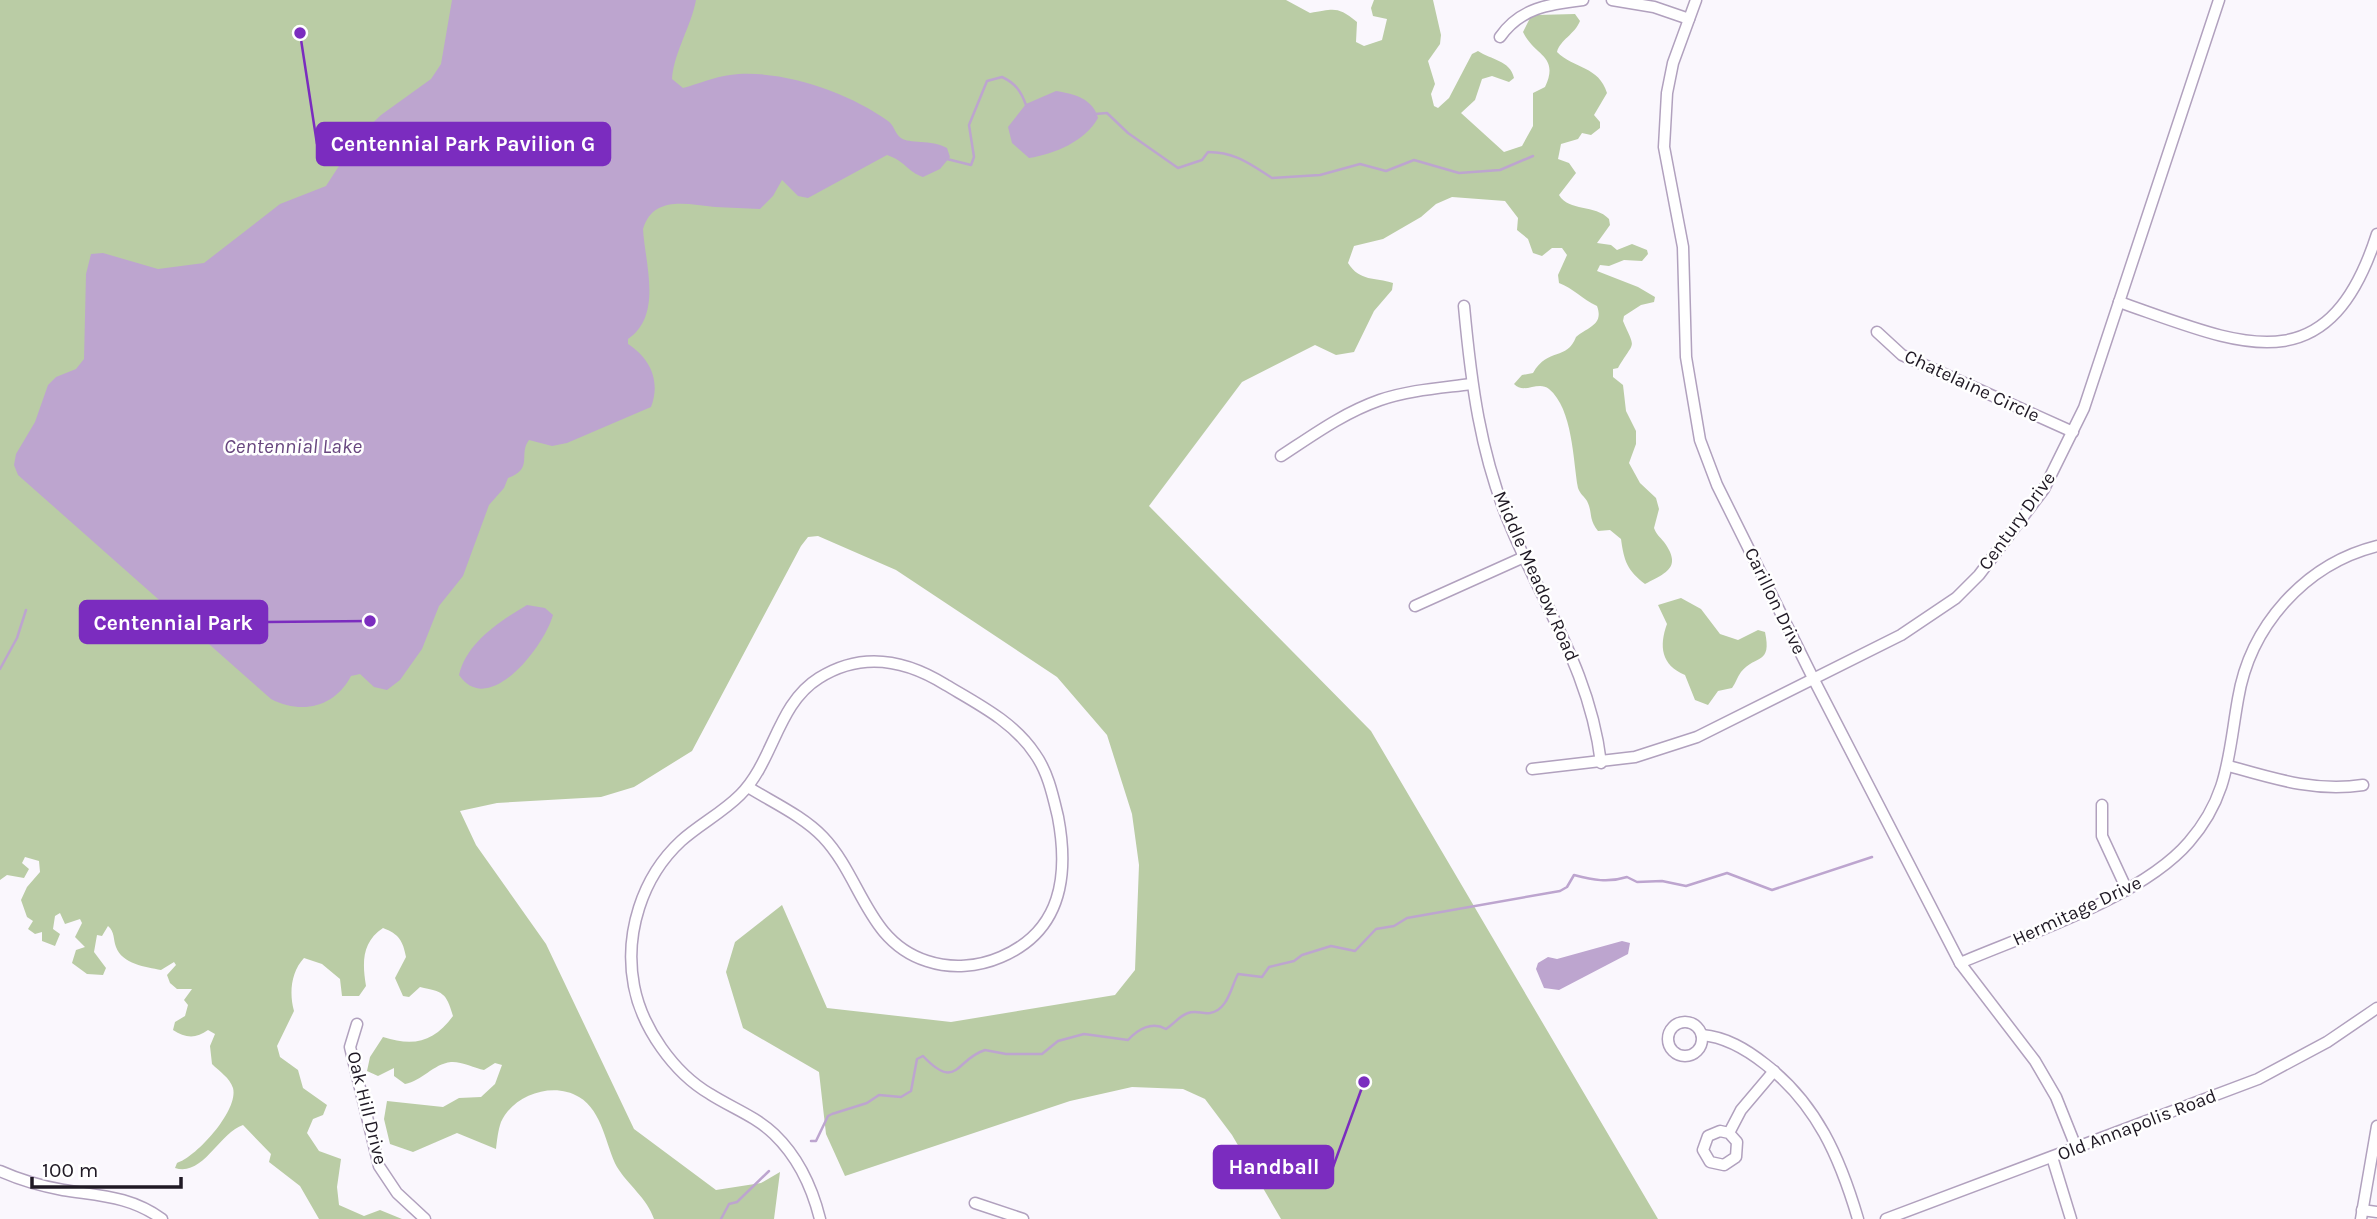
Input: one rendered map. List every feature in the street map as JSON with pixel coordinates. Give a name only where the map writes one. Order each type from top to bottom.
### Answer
[{"type":"street","points":[[1500,37],[1509,24],[1530,10],[1583,0]]},
{"type":"street","points":[[1612,0],[1654,7],[1689,19]]},
{"type":"street","name":"Carillon Drive","points":[[1696,0],[1673,63],[1667,93],[1664,147],[1685,259],[1686,358],[1694,416],[1717,485],[1960,963],[2035,1060],[2056,1097],[2076,1147]]},
{"type":"street","name":"Century Drive","points":[[1532,769],[1636,757],[1697,737],[1901,635],[1956,598],[1979,575],[2025,518],[2044,489],[2073,432],[2219,0]]},
{"type":"street","points":[[2119,302],[2235,340],[2255,343],[2295,338],[2332,317],[2346,303],[2359,283],[2377,234]]},
{"type":"street","name":"Middle Meadow Road","points":[[1464,306],[1471,384],[1490,469],[1524,557],[1584,682],[1598,732],[1601,763]]},
{"type":"street","name":"Chatelaine Circle","points":[[1877,332],[1902,355],[2073,432]]},
{"type":"street","points":[[1281,456],[1340,417],[1372,403],[1408,393],[1471,384]]},
{"type":"street","name":"Hermitage Drive","points":[[1960,963],[2127,890],[2159,871],[2189,843],[2213,808],[2229,766],[2238,698],[2250,654],[2262,633],[2295,590],[2315,573],[2334,562],[2377,546]]},
{"type":"street","points":[[1415,606],[1524,557]]},
{"type":"street","points":[[748,787],[824,838],[876,924],[890,940],[928,961],[972,965],[1008,954],[1037,932],[1051,913],[1060,891],[1065,869],[1062,839],[1054,801],[1037,756],[1005,722],[924,671],[897,662],[854,662],[820,677],[803,690],[791,705],[748,787],[721,813],[681,841],[654,873],[639,904],[634,939],[633,983],[638,1003],[679,1071],[694,1084],[758,1121],[775,1135],[799,1164],[820,1219]]},
{"type":"street","points":[[2229,766],[2316,788],[2363,785]]},
{"type":"street","points":[[2102,805],[2102,836],[2127,890]]},
{"type":"street","name":"Old Annapolis Road","points":[[1886,1219],[2258,1079],[2316,1048],[2377,1008]]},
{"type":"street","name":"Oak Hill Drive","points":[[357,1024],[350,1047],[379,1166],[397,1193],[425,1219]]},
{"type":"street","points":[[1702,1035],[1735,1044],[1774,1071],[1792,1088],[1823,1128],[1844,1174],[1858,1219]]},
{"type":"street","points":[[1729,1133],[1741,1110],[1774,1071]]},
{"type":"street","points":[[2377,1126],[2362,1214],[2377,1212]]},
{"type":"street","points":[[2052,1157],[2071,1219]]},
{"type":"street","points":[[0,1171],[64,1190],[114,1196],[146,1208],[162,1219]]},
{"type":"street","points":[[975,1203],[1023,1219]]},
{"type":"green space","points":[[0,0],[1286,0],[1310,13],[1331,10],[1345,13],[1357,22],[1356,42],[1364,46],[1382,40],[1387,19],[1373,16],[1371,8],[1374,0],[1433,0],[1441,35],[1440,44],[1428,61],[1435,84],[1431,94],[1434,106],[1438,108],[1449,98],[1472,54],[1478,51],[1509,67],[1514,78],[1509,82],[1492,76],[1482,79],[1475,100],[1461,113],[1504,152],[1522,146],[1533,126],[1533,93],[1545,87],[1549,76],[1548,62],[1523,32],[1530,18],[1537,15],[1575,14],[1580,21],[1557,52],[1592,73],[1603,84],[1607,93],[1594,115],[1600,122],[1600,128],[1591,135],[1582,133],[1578,139],[1561,144],[1558,159],[1569,163],[1576,173],[1559,195],[1569,204],[1597,211],[1609,219],[1610,225],[1597,243],[1611,245],[1617,250],[1632,244],[1647,250],[1648,254],[1642,261],[1624,260],[1609,266],[1600,265],[1597,271],[1638,287],[1655,297],[1654,302],[1641,305],[1624,316],[1623,321],[1632,345],[1618,368],[1613,369],[1613,377],[1623,385],[1626,411],[1636,431],[1636,444],[1629,463],[1640,483],[1656,498],[1659,509],[1654,528],[1672,558],[1669,569],[1645,584],[1634,574],[1625,559],[1621,539],[1610,530],[1598,531],[1593,523],[1587,501],[1578,488],[1567,422],[1557,398],[1545,387],[1522,388],[1514,384],[1522,375],[1533,373],[1545,360],[1568,349],[1576,337],[1597,322],[1599,312],[1597,306],[1559,283],[1558,275],[1567,255],[1562,248],[1552,248],[1542,256],[1533,253],[1528,239],[1517,230],[1518,218],[1505,201],[1452,197],[1436,204],[1421,217],[1383,239],[1354,246],[1348,263],[1353,269],[1363,276],[1393,283],[1392,290],[1374,311],[1354,352],[1336,355],[1315,345],[1242,382],[1149,506],[1371,731],[1658,1219],[1281,1219],[1232,1135],[1205,1099],[1183,1089],[1132,1087],[1070,1101],[845,1176],[826,1134],[819,1072],[743,1028],[726,972],[735,942],[782,905],[827,1008],[951,1022],[1115,995],[1135,970],[1139,865],[1132,814],[1107,735],[1057,677],[896,570],[818,536],[808,537],[801,546],[692,751],[634,787],[601,797],[497,803],[460,811],[476,845],[546,944],[634,1129],[716,1190],[761,1183],[780,1172],[774,1219],[654,1219],[647,1205],[617,1167],[594,1111],[587,1103],[569,1092],[558,1090],[535,1093],[515,1104],[501,1122],[496,1149],[457,1133],[413,1152],[390,1144],[384,1119],[387,1101],[443,1107],[459,1098],[481,1097],[495,1084],[502,1065],[495,1063],[484,1070],[463,1064],[445,1063],[405,1084],[394,1076],[394,1068],[378,1076],[367,1071],[370,1057],[383,1037],[404,1042],[422,1040],[438,1032],[453,1016],[446,998],[439,992],[420,987],[409,997],[403,996],[395,978],[406,957],[397,936],[383,928],[367,946],[364,961],[366,986],[359,996],[342,996],[340,979],[322,964],[304,958],[292,983],[294,1011],[277,1046],[280,1057],[298,1070],[303,1088],[327,1105],[323,1115],[313,1119],[307,1133],[319,1151],[341,1159],[337,1187],[339,1205],[364,1216],[380,1210],[402,1219],[319,1219],[300,1186],[269,1162],[271,1154],[243,1125],[226,1136],[194,1166],[175,1168],[177,1163],[194,1152],[214,1132],[223,1121],[233,1098],[233,1088],[229,1081],[212,1064],[210,1046],[215,1034],[208,1030],[190,1036],[173,1030],[175,1022],[185,1016],[188,1005],[184,1000],[192,989],[177,989],[170,983],[167,975],[176,965],[174,962],[161,970],[135,964],[123,957],[108,926],[102,936],[97,935],[94,952],[106,968],[103,975],[87,974],[72,963],[76,950],[85,947],[75,937],[82,923],[80,919],[65,924],[60,913],[55,916],[53,929],[60,934],[55,946],[42,941],[42,932],[35,934],[28,929],[33,921],[27,917],[21,900],[27,887],[40,872],[39,861],[25,857],[22,863],[29,869],[24,878],[7,875],[0,880]]},
{"type":"green space","points":[[1681,598],[1701,609],[1720,634],[1738,640],[1758,630],[1765,632],[1766,650],[1761,658],[1741,672],[1732,688],[1718,691],[1708,705],[1695,700],[1685,675],[1671,666],[1664,654],[1663,640],[1667,624],[1658,605]]},
{"type":"water","name":"Centennial Lake","points":[[452,0],[696,0],[673,69],[672,79],[683,88],[730,75],[749,74],[769,75],[812,84],[872,110],[888,121],[901,138],[947,148],[950,157],[940,169],[923,177],[887,155],[808,198],[798,196],[782,180],[773,196],[760,209],[672,204],[655,211],[643,229],[649,303],[639,329],[628,339],[628,344],[642,356],[652,371],[655,388],[651,407],[567,443],[552,446],[529,440],[521,470],[508,478],[504,488],[489,505],[463,576],[439,606],[422,649],[400,680],[387,690],[374,687],[360,674],[351,676],[344,687],[327,701],[306,707],[294,707],[271,699],[18,475],[14,465],[16,454],[35,422],[48,385],[56,377],[76,369],[84,359],[86,274],[91,254],[103,253],[158,269],[204,263],[280,204],[326,186],[357,138],[381,115],[431,79],[441,64]]},
{"type":"water","points":[[1056,91],[1088,102],[1098,118],[1077,140],[1049,153],[1029,158],[1012,143],[1008,127],[1026,104]]},
{"type":"water","points":[[527,605],[545,608],[553,615],[528,659],[500,683],[485,688],[471,686],[459,675],[469,653],[495,626]]},
{"type":"water","points":[[1622,941],[1630,943],[1628,954],[1559,990],[1544,988],[1536,969],[1538,963],[1548,957],[1557,959]]},
{"type":"waterway","points":[[947,159],[971,165],[974,157],[969,125],[987,81],[1002,77],[1007,79],[1017,88],[1026,105]]},
{"type":"waterway","points":[[1095,114],[1107,113],[1128,133],[1178,168],[1202,160],[1208,152],[1218,153],[1242,160],[1272,178],[1320,175],[1360,164],[1386,171],[1414,160],[1459,173],[1500,170],[1533,156]]},
{"type":"waterway","points":[[0,669],[17,638],[26,610]]},
{"type":"waterway","points":[[811,1141],[816,1141],[828,1116],[867,1103],[879,1095],[901,1097],[911,1091],[917,1059],[923,1056],[943,1072],[950,1072],[985,1050],[1006,1054],[1042,1054],[1058,1041],[1084,1034],[1128,1040],[1146,1027],[1166,1029],[1188,1013],[1216,1011],[1225,1003],[1238,974],[1262,977],[1269,967],[1294,961],[1302,955],[1331,946],[1355,951],[1376,929],[1394,926],[1407,918],[1560,891],[1567,887],[1574,875],[1600,880],[1627,877],[1637,882],[1662,881],[1686,886],[1727,873],[1772,890],[1872,857]]},
{"type":"waterway","points":[[721,1219],[729,1204],[737,1202],[769,1171]]},
{"type":"place","name":"Centennial Park Pavilion G","points":[[300,33]]},
{"type":"place","name":"Centennial Park","points":[[370,621]]},
{"type":"place","name":"Handball","points":[[1364,1082]]}]
